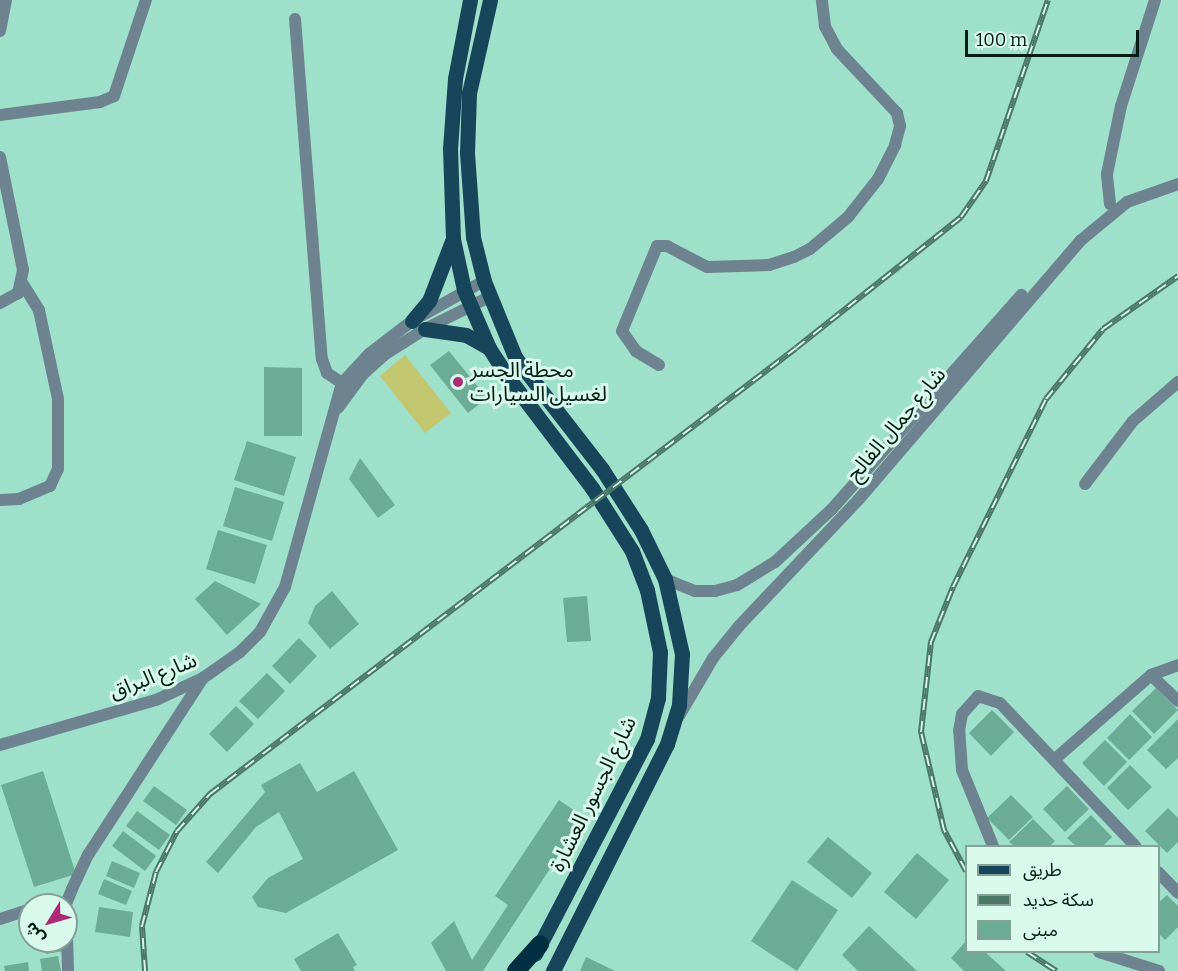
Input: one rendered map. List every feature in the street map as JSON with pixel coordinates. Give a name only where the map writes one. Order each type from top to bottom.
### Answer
[{"type":"highway","points":[[516,971],[540,944]]},
{"type":"main road","name":"شارع الجسور العشارة","points":[[470,0],[451,113],[453,238],[464,290],[489,348],[523,401],[592,488],[632,551],[647,590],[660,652],[658,698],[647,740],[527,971]]},
{"type":"main road","name":"شارع الجسور العشارة","points":[[490,0],[470,93],[467,153],[473,237],[484,281],[515,357],[627,505],[665,579],[682,654],[679,705],[674,725],[553,971]]},
{"type":"main road","points":[[453,238],[418,325],[466,335],[489,348]]},
{"type":"street","points":[[0,31],[6,0]]},
{"type":"street","points":[[0,115],[100,102],[114,96],[146,0]]},
{"type":"street","points":[[659,365],[636,351],[622,332],[657,246],[667,246],[707,267],[769,265],[794,257],[810,249],[848,217],[878,179],[895,144],[900,126],[897,112],[837,49],[825,26],[822,0]]},
{"type":"street","points":[[1110,204],[1107,174],[1121,106],[1155,0]]},
{"type":"street","points":[[296,19],[322,358],[327,374],[342,383]]},
{"type":"street","points":[[0,158],[23,284],[39,309],[58,399],[58,469],[50,486],[19,499],[0,500]]},
{"type":"street","name":"شارع جمال الفالح","points":[[665,579],[695,591],[715,591],[737,585],[775,562],[832,509],[1073,237],[1110,204],[1156,181],[1178,176]]},
{"type":"street","name":"شارع جمال الفالح","points":[[674,725],[732,634],[859,499],[1080,241],[1127,202],[1178,184]]},
{"type":"street","name":"شارع البراق","points":[[332,416],[363,374],[418,325],[464,290],[484,281]]},
{"type":"street","points":[[0,303],[18,293],[23,284]]},
{"type":"street","name":"شارع البراق","points":[[0,745],[156,700],[203,678],[240,652],[260,632],[285,587],[342,383],[369,354],[418,325],[489,297]]},
{"type":"street","points":[[1085,484],[1133,421],[1178,382]]},
{"type":"street","points":[[1055,759],[1151,675],[1178,665]]},
{"type":"street","points":[[1151,675],[1178,701]]},
{"type":"street","points":[[67,893],[88,855],[203,678]]},
{"type":"street","points":[[993,845],[962,770],[959,731],[967,705],[978,696],[1000,703],[1134,845]]},
{"type":"street","points":[[1160,874],[1178,893]]},
{"type":"street","points":[[0,919],[18,913]]},
{"type":"street","points":[[66,953],[68,971]]},
{"type":"street","points":[[1105,953],[1159,971]]},
{"type":"green space","points":[[405,355],[451,413],[425,433],[380,376]]},
{"type":"building","name":"محطة الجسر لغسيل السيارات","points":[[449,351],[487,398],[468,413],[430,365]]},
{"type":"building","points":[[264,367],[302,368],[302,436],[264,436]]},
{"type":"building","points":[[247,441],[296,457],[284,496],[234,480]]},
{"type":"building","points":[[360,458],[395,505],[378,518],[349,479]]},
{"type":"building","points":[[235,487],[284,502],[272,541],[223,526]]},
{"type":"building","points":[[218,530],[267,545],[255,584],[206,569]]},
{"type":"building","points":[[215,581],[261,604],[227,635],[195,599]]},
{"type":"building","points":[[332,591],[359,624],[330,649],[308,623],[315,606]]},
{"type":"building","points":[[587,596],[591,641],[567,642],[563,598]]},
{"type":"building","points":[[299,638],[317,656],[290,684],[272,666]]},
{"type":"building","points":[[267,673],[285,691],[258,719],[239,701]]},
{"type":"building","points":[[1156,688],[1178,710],[1154,734],[1132,711]]},
{"type":"building","points":[[236,706],[254,724],[227,752],[209,734]]},
{"type":"building","points":[[992,710],[1014,732],[991,756],[969,733]]},
{"type":"building","points":[[1130,714],[1152,737],[1129,760],[1107,738]]},
{"type":"building","points":[[1178,719],[1178,758],[1166,769],[1147,750]]},
{"type":"building","points":[[1105,740],[1127,762],[1104,786],[1082,763]]},
{"type":"building","points":[[300,763],[317,792],[354,771],[398,850],[286,913],[258,907],[252,897],[268,878],[303,859],[279,812],[256,827],[218,873],[206,862],[265,792],[261,785]]},
{"type":"building","points":[[1130,765],[1152,787],[1128,810],[1107,788]]},
{"type":"building","points":[[43,771],[76,874],[34,887],[1,785]]},
{"type":"building","points":[[154,786],[187,810],[176,825],[143,801]]},
{"type":"building","points":[[1067,786],[1089,809],[1065,832],[1043,809]]},
{"type":"building","points":[[1011,795],[1033,817],[1009,840],[987,818]]},
{"type":"building","points":[[559,800],[578,813],[574,832],[483,971],[446,971],[431,943],[454,921],[472,960],[508,905],[495,896]]},
{"type":"building","points":[[1168,808],[1178,818],[1178,842],[1167,853],[1145,831]]},
{"type":"building","points":[[137,811],[170,835],[159,850],[126,826]]},
{"type":"building","points":[[1091,815],[1112,837],[1104,845],[1075,845],[1067,838]]},
{"type":"building","points":[[1033,819],[1055,841],[1051,845],[1013,845],[1009,842]]},
{"type":"building","points":[[123,831],[156,856],[145,871],[112,846]]},
{"type":"building","points":[[828,837],[872,873],[852,898],[807,862]]},
{"type":"building","points":[[917,853],[949,880],[916,919],[884,892]]},
{"type":"building","points":[[112,861],[140,873],[134,888],[106,876]]},
{"type":"building","points":[[104,879],[132,891],[126,905],[98,894]]},
{"type":"building","points":[[792,880],[838,910],[797,971],[751,941]]},
{"type":"building","points":[[1167,895],[1178,906],[1178,927],[1165,940],[1160,935],[1160,901]]},
{"type":"building","points":[[99,907],[133,912],[130,937],[95,932]]},
{"type":"building","points":[[869,926],[917,971],[858,971],[842,955]]},
{"type":"building","points":[[338,933],[357,965],[353,967],[355,971],[301,971],[294,959]]},
{"type":"building","points":[[965,942],[965,953],[986,953],[1006,971],[964,971],[951,958]]},
{"type":"building","points":[[58,956],[61,971],[42,971],[40,959]]},
{"type":"building","points":[[586,957],[615,971],[580,971]]},
{"type":"building","points":[[28,962],[29,971],[5,971],[4,966]]},
{"type":"railway","points":[[145,971],[142,926],[156,872],[177,831],[210,794],[796,348],[961,217],[986,181],[1048,0]]},
{"type":"railway","points":[[965,869],[944,830],[921,732],[931,642],[953,587],[1046,399],[1103,329],[1178,276]]},
{"type":"railway","points":[[1029,953],[1056,971]]},
{"type":"place","name":"محطة الجسر لغسيل السيارات","points":[[458,382]]}]
